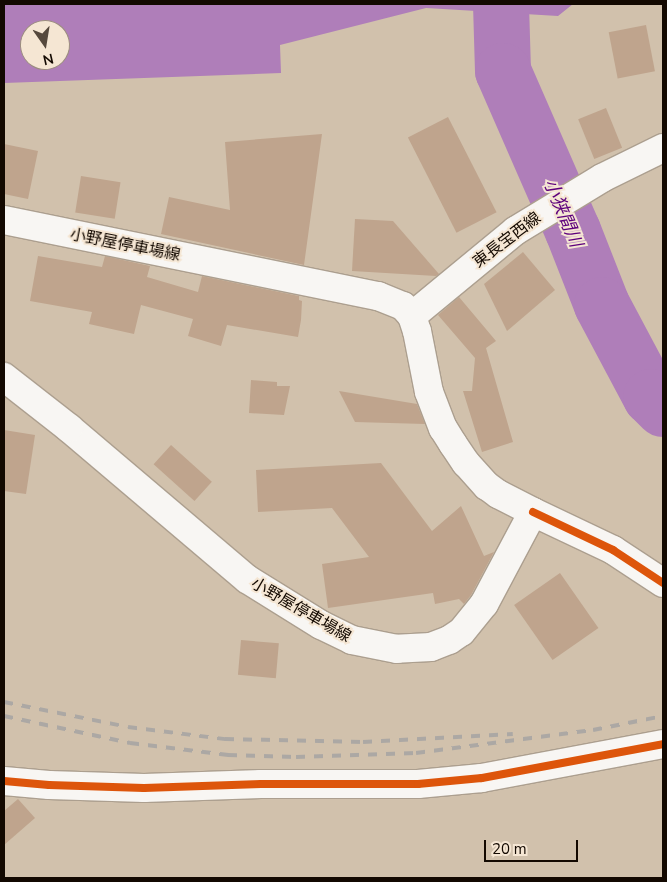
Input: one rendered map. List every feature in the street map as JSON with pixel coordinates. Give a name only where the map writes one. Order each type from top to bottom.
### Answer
[{"type":"main road","name":"東長宝西線","points":[[412,316],[515,231],[602,178],[663,148]]},
{"type":"main road","name":"小野屋停車場線","points":[[4,220],[378,296],[403,306],[412,316]]},
{"type":"main road","points":[[412,316],[417,331],[429,392],[443,428],[466,463],[487,486],[498,494],[533,512],[613,550],[663,583]]},
{"type":"main road","name":"小野屋停車場線","points":[[4,378],[69,428],[247,579],[321,625],[352,640],[397,649],[430,647],[449,640],[461,632],[484,604],[533,512]]},
{"type":"main road","points":[[4,781],[49,785],[144,788],[261,784],[418,784],[482,778],[663,744]]},
{"type":"shaded area","points":[[4,4],[573,4],[558,16],[426,8],[280,45],[281,73],[4,83]]},
{"type":"building","points":[[646,25],[655,71],[618,78],[609,32]]},
{"type":"building","points":[[606,108],[622,148],[594,159],[578,119]]},
{"type":"building","points":[[448,117],[497,212],[456,233],[408,137]]},
{"type":"building","points":[[322,134],[304,265],[161,234],[169,197],[230,210],[225,142]]},
{"type":"building","points":[[4,144],[38,151],[28,199],[4,194]]},
{"type":"building","points":[[81,176],[121,182],[115,219],[75,213]]},
{"type":"building","points":[[355,219],[393,221],[439,274],[436,276],[352,271]]},
{"type":"building","points":[[523,252],[555,290],[507,331],[484,284]]},
{"type":"building","points":[[38,256],[102,267],[105,256],[150,266],[147,277],[198,292],[202,276],[299,296],[299,300],[302,301],[298,337],[227,325],[221,346],[188,336],[193,319],[141,305],[134,334],[89,324],[92,312],[30,301]]},
{"type":"building","points":[[459,297],[496,341],[486,348],[513,442],[482,452],[463,391],[472,391],[475,358],[438,315]]},
{"type":"building","points":[[251,380],[277,382],[277,386],[290,386],[284,415],[249,413]]},
{"type":"building","points":[[339,391],[417,404],[425,424],[355,422]]},
{"type":"building","points":[[4,430],[35,435],[26,494],[4,491]]},
{"type":"building","points":[[171,445],[212,482],[194,501],[154,464]]},
{"type":"building","points":[[381,463],[432,531],[461,506],[484,556],[494,552],[471,595],[464,604],[459,599],[435,604],[433,593],[328,608],[322,564],[369,557],[332,508],[258,512],[256,470]]},
{"type":"building","points":[[560,573],[598,628],[553,660],[514,605]]},
{"type":"building","points":[[241,640],[279,643],[276,678],[238,675]]},
{"type":"building","points":[[18,799],[35,818],[4,845],[4,811]]},
{"type":"waterway","name":"小狭間川","points":[[501,4],[503,71],[573,231],[602,305],[651,397],[663,409]]},
{"type":"railway","points":[[4,702],[128,727],[225,739],[363,742],[513,734]]},
{"type":"railway","points":[[4,716],[130,743],[228,755],[296,757],[416,753],[593,730],[663,716]]},
{"type":"cycle path","points":[[533,512],[613,550],[663,583]]},
{"type":"cycle path","points":[[4,781],[49,785],[144,788],[261,784],[418,784],[482,778],[663,744]]}]
